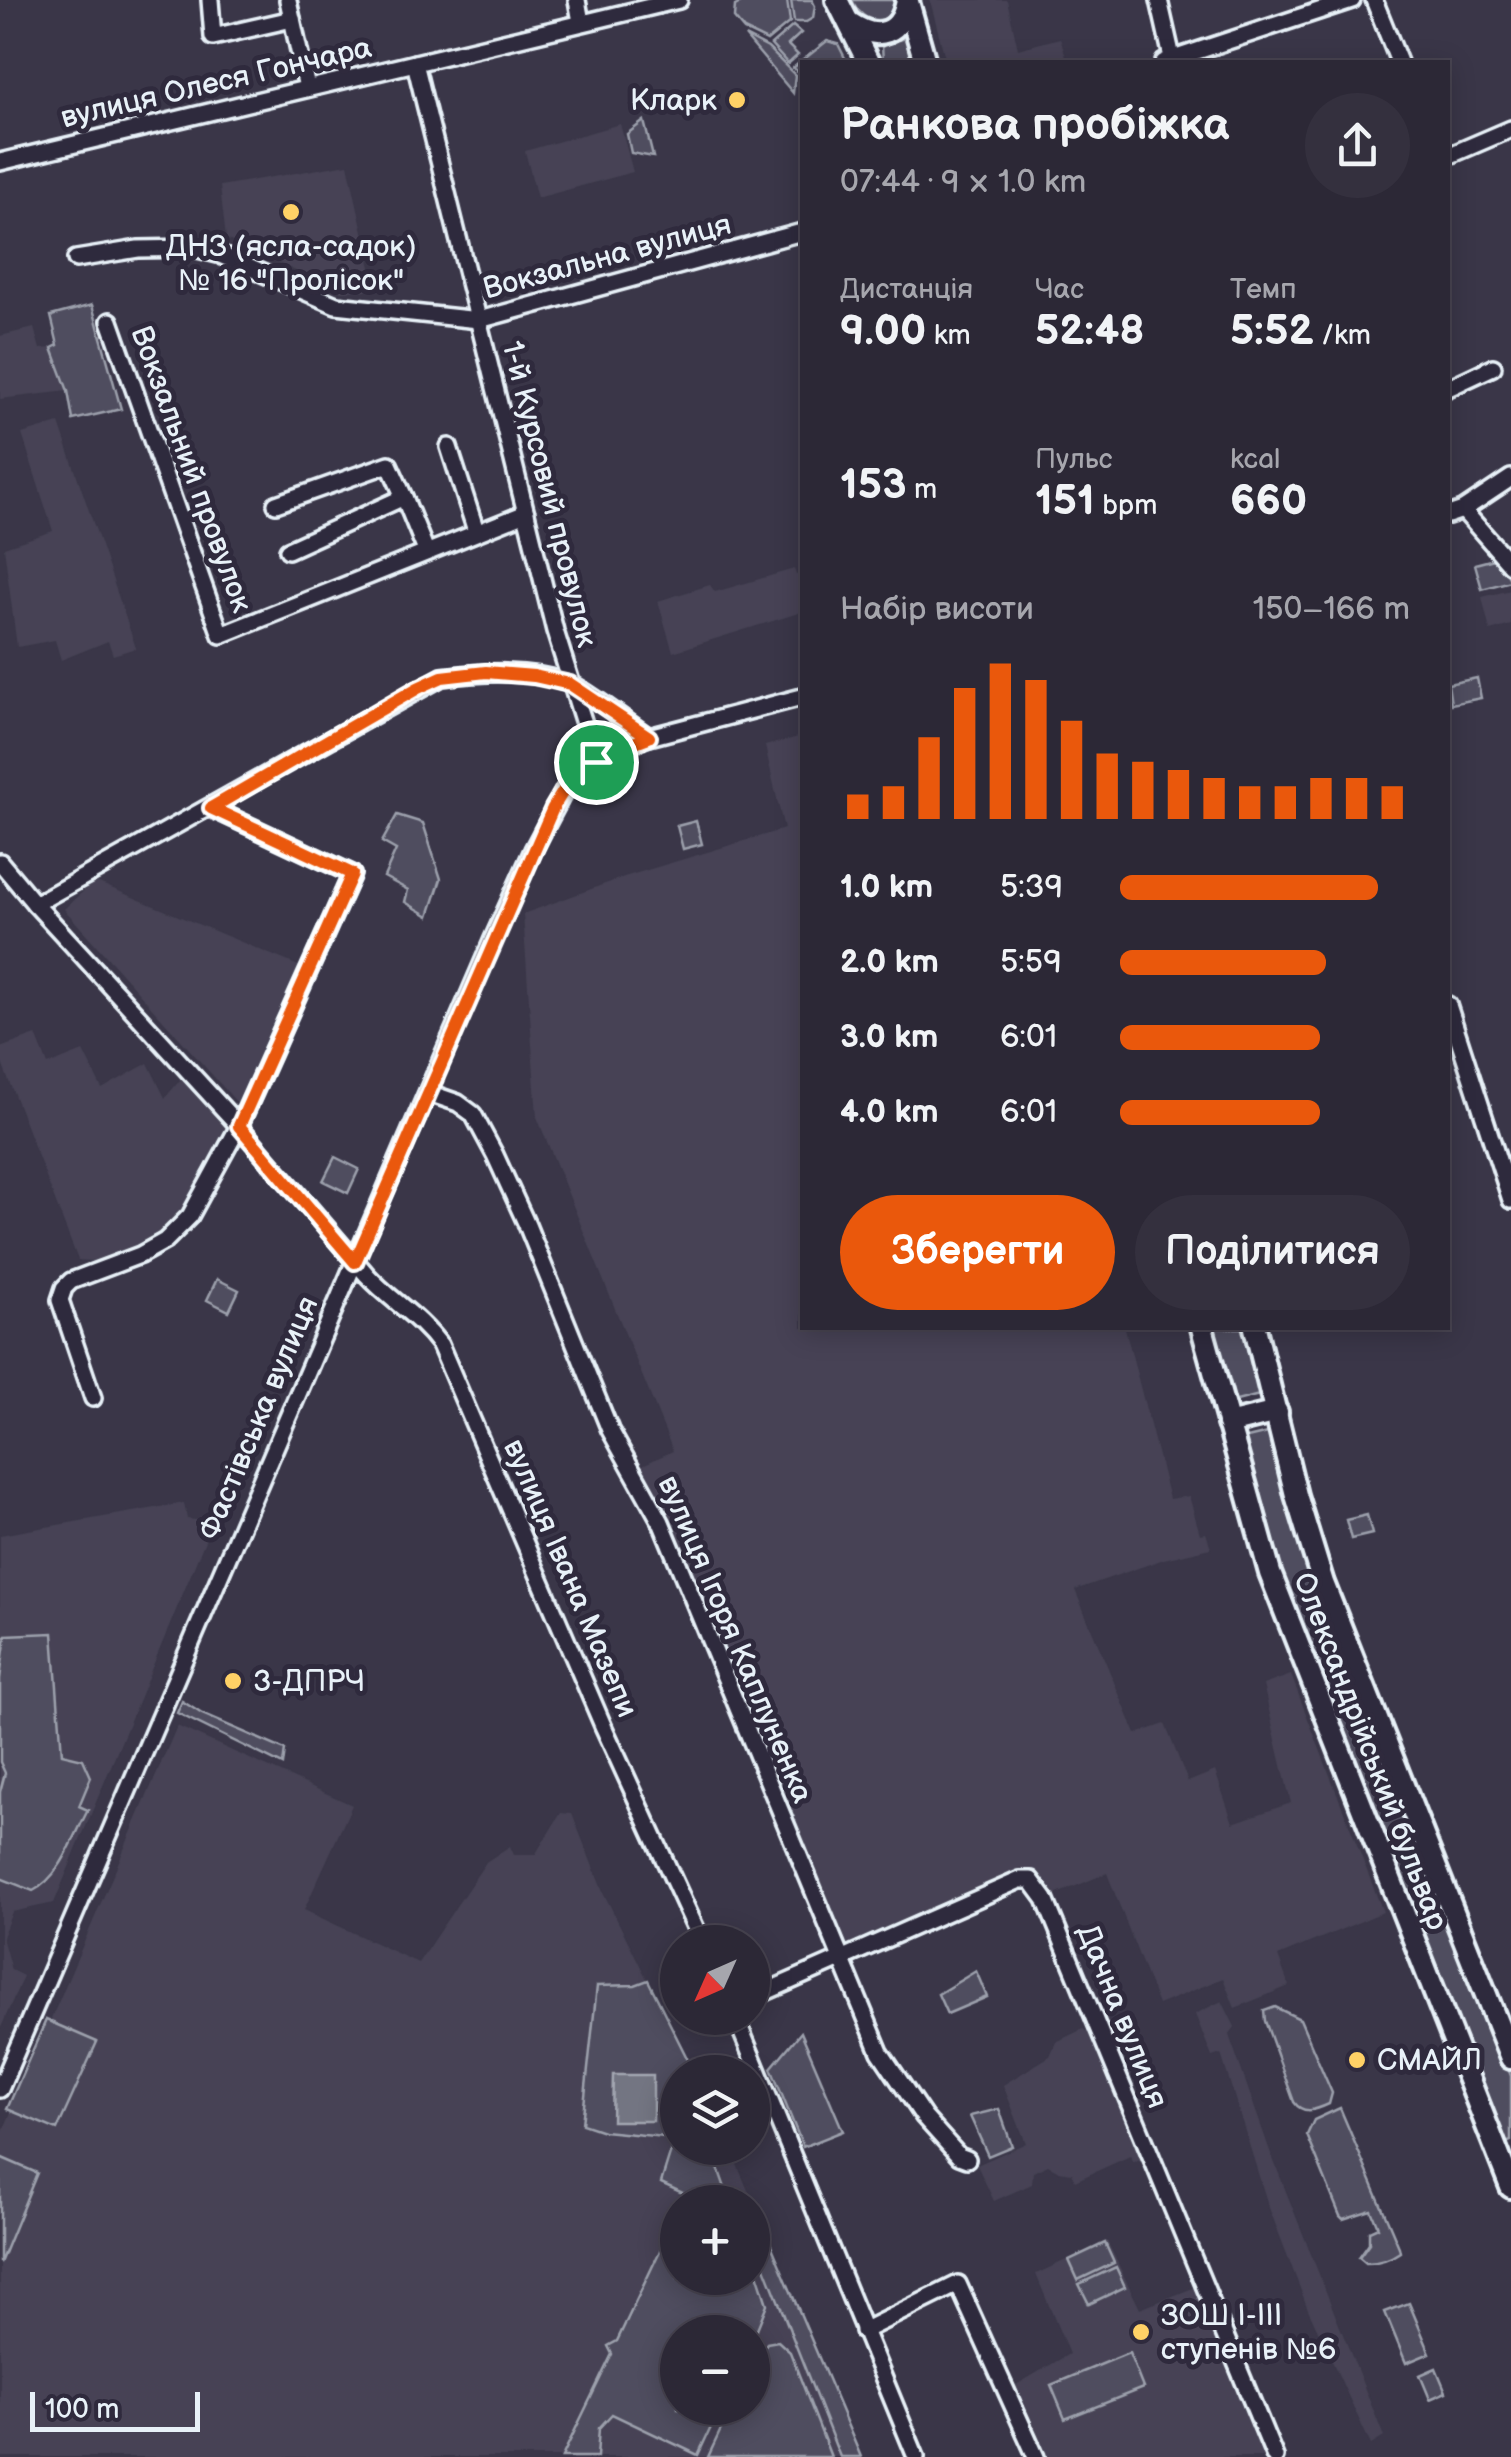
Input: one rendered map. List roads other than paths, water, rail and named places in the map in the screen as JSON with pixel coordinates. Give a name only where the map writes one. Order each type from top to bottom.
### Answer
[{"type":"main road","points":[[837,0],[867,60]]},
{"type":"main road","points":[[850,23],[872,34],[888,31],[900,24],[908,0]]},
{"type":"main road","points":[[908,0],[925,60]]},
{"type":"main road","name":"Олександрійський бульвар","points":[[1203,1330],[1270,1573],[1505,2156],[1511,2187]]},
{"type":"main road","name":"Олександрійський бульвар","points":[[1256,1330],[1296,1495],[1323,1583],[1511,2058]]},
{"type":"main road","points":[[1228,1424],[1277,1412]]},
{"type":"street","points":[[210,0],[213,36],[292,19]]},
{"type":"street","points":[[288,0],[307,88]]},
{"type":"street","points":[[576,0],[581,22]]},
{"type":"street","name":"вулиця Олеся Гончара","points":[[0,162],[679,0]]},
{"type":"street","points":[[1160,0],[1170,60]]},
{"type":"street","points":[[1176,60],[1352,0]]},
{"type":"street","points":[[1374,0],[1398,60]]},
{"type":"street","name":"1-й Курсовий провулок","points":[[416,63],[570,684],[596,762]]},
{"type":"street","points":[[1450,155],[1511,129]]},
{"type":"street","name":"Вокзальна вулиця","points":[[76,259],[138,249],[194,248],[218,254],[336,305],[478,320],[800,233]]},
{"type":"street","name":"Вокзальний провулок","points":[[110,321],[222,635],[426,551]]},
{"type":"street","points":[[1450,387],[1493,367]]},
{"type":"street","points":[[448,447],[476,531]]},
{"type":"street","points":[[276,504],[390,464],[426,551],[526,512]]},
{"type":"street","points":[[1511,478],[1455,513],[1511,565]]},
{"type":"street","points":[[288,550],[404,497]]},
{"type":"street","points":[[35,904],[442,677],[486,672],[570,684],[649,737]]},
{"type":"street","name":"Фастівська вулиця","points":[[0,2089],[553,808],[570,780],[617,749],[800,698]]},
{"type":"street","points":[[93,1398],[60,1300],[64,1288],[72,1281],[166,1241],[190,1216],[239,1126],[352,874],[211,808]]},
{"type":"street","name":"вулиця Івана Мазепи","points":[[0,862],[239,1126],[355,1262],[386,1296],[422,1321],[440,1345],[604,1728],[694,1925]]},
{"type":"street","points":[[1450,1012],[1511,1200]]},
{"type":"street","name":"вулиця Ігоря Каплуненка","points":[[429,1093],[458,1103],[473,1114],[494,1155],[527,1225],[610,1430],[662,1522],[880,2052],[940,2135],[959,2156],[967,2159]]},
{"type":"street","name":"Дачна вулиця","points":[[770,1990],[1020,1880],[1031,1880],[1039,1888],[1274,2457]]},
{"type":"street","points":[[743,2035],[916,2457]]},
{"type":"street","points":[[863,2331],[958,2284],[1036,2457]]},
{"type":"water","points":[[613,2075],[653,2075],[653,2121],[612,2121]]},
{"type":"place","name":"Кларк","points":[[737,100]]},
{"type":"place","name":"ДНЗ (ясла-садок) № 16 \"Пролісок\"","points":[[291,212]]},
{"type":"place","name":"3-ДПРЧ","points":[[233,1681]]},
{"type":"place","name":"СМАЙЛ","points":[[1357,2060]]},
{"type":"place","name":"ЗОШ І-ІІІ ступенів №6","points":[[1141,2332]]}]
